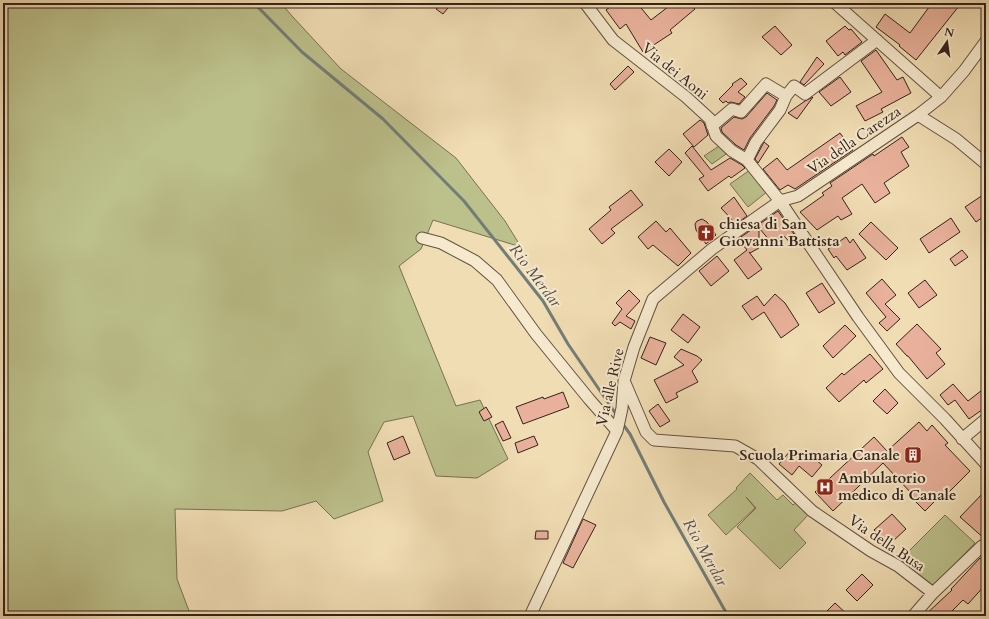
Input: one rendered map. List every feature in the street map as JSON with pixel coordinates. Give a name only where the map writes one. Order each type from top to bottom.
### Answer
[{"type":"street","name":"Via dei Aoni","points":[[585,3],[613,40],[686,97],[710,119],[716,136],[732,151],[747,160],[780,202],[858,317],[899,373],[945,419],[986,464]]},
{"type":"street","points":[[835,3],[940,97]]},
{"type":"street","points":[[747,160],[756,142],[780,110],[786,96],[794,86],[805,94],[877,40]]},
{"type":"street","name":"Via della Carezza","points":[[751,222],[780,202],[798,196],[918,115],[940,97],[964,71],[986,41]]},
{"type":"street","points":[[712,126],[732,109],[741,112],[766,84],[786,96]]},
{"type":"street","points":[[918,115],[956,139],[985,162]]},
{"type":"street","name":"Via alle Rive","points":[[530,616],[619,422],[624,380],[634,347],[653,299],[712,250],[751,222]]},
{"type":"street","points":[[422,238],[441,243],[475,261],[497,280],[536,334],[589,399],[619,422]]},
{"type":"street","name":"Via della Busa","points":[[624,380],[646,432],[654,440],[735,446],[758,459],[812,511],[871,551],[898,566],[933,593]]},
{"type":"street","points":[[962,439],[986,420]]},
{"type":"street","points":[[913,616],[933,593],[982,546],[986,549]]},
{"type":"green space","points":[[3,3],[281,3],[341,69],[456,158],[505,221],[521,247],[433,220],[421,249],[399,266],[456,406],[480,400],[508,459],[477,478],[436,476],[413,416],[384,422],[368,452],[383,501],[334,519],[316,501],[282,511],[175,509],[177,579],[189,611],[244,612],[257,616],[3,616]]},
{"type":"green space","points":[[722,144],[729,152],[712,164],[704,156]]},
{"type":"green space","points":[[750,170],[768,191],[748,207],[730,184]]},
{"type":"green space","points":[[750,473],[777,500],[783,495],[793,505],[797,502],[809,514],[794,530],[806,543],[780,569],[737,527],[756,508],[746,497],[755,508],[726,535],[708,515],[737,489],[736,488]]},
{"type":"green space","points":[[945,515],[975,543],[932,588],[900,560]]},
{"type":"building","points":[[441,3],[452,3],[443,14],[436,9]]},
{"type":"building","points":[[615,3],[637,3],[651,20],[673,3],[690,3],[695,9],[670,30],[672,33],[643,52],[626,24],[620,29],[606,10]]},
{"type":"building","points":[[932,3],[955,3],[959,6],[916,60],[899,46],[900,45],[876,27],[885,14],[910,33]]},
{"type":"building","points":[[775,26],[792,45],[781,55],[762,37]]},
{"type":"building","points":[[845,26],[849,30],[851,29],[862,42],[845,55],[843,52],[838,56],[826,41]]},
{"type":"building","points":[[876,50],[897,80],[903,77],[911,93],[881,109],[883,112],[865,121],[856,106],[882,92],[861,61]]},
{"type":"building","points":[[817,57],[824,64],[804,85],[800,82]]},
{"type":"building","points":[[628,66],[634,72],[615,90],[610,84]]},
{"type":"building","points":[[840,77],[851,92],[831,106],[819,92]]},
{"type":"building","points":[[741,78],[747,84],[738,92],[745,97],[739,104],[731,102],[728,103],[726,101],[723,103],[719,99],[733,85],[732,84]]},
{"type":"building","points":[[767,93],[777,100],[750,138],[744,150],[722,132],[721,128],[734,117],[742,119],[746,117]]},
{"type":"building","points":[[813,97],[797,119],[788,113],[805,101]]},
{"type":"building","points":[[700,120],[704,123],[708,135],[694,147],[683,134]]},
{"type":"building","points":[[840,133],[853,150],[795,189],[788,185],[780,190],[763,169],[777,158],[787,170]]},
{"type":"building","points":[[902,137],[909,147],[901,152],[909,166],[884,183],[890,193],[875,203],[862,184],[842,198],[852,214],[841,220],[838,216],[817,230],[800,212],[824,195],[822,193],[832,186],[830,183],[873,154],[874,156]]},
{"type":"building","points":[[764,142],[769,146],[758,163],[755,159]]},
{"type":"building","points":[[692,146],[711,170],[730,158],[745,168],[731,178],[729,176],[708,191],[699,179],[704,176],[685,153]]},
{"type":"building","points":[[669,149],[682,162],[669,176],[655,162]]},
{"type":"building","points":[[631,190],[643,205],[611,229],[615,233],[602,244],[589,229],[611,210],[609,207]]},
{"type":"building","points":[[986,193],[986,215],[976,222],[965,207]]},
{"type":"building","points":[[734,197],[747,216],[736,224],[721,208]]},
{"type":"building","points":[[778,211],[800,243],[794,247],[784,236],[771,242],[759,228],[759,248],[750,253],[749,252],[762,269],[748,279],[734,260],[747,250],[738,239]]},
{"type":"building","points":[[951,218],[960,232],[929,253],[920,239]]},
{"type":"building","name":"chiesa di San Giovanni Battista","points":[[702,219],[707,222],[716,235],[706,244],[696,230],[695,224],[697,221]]},
{"type":"building","points":[[656,221],[666,232],[670,228],[691,253],[678,266],[653,245],[648,249],[638,237]]},
{"type":"building","points":[[871,222],[898,248],[886,260],[859,234]]},
{"type":"building","points":[[846,237],[850,243],[853,239],[866,258],[847,270],[836,256],[834,258],[828,249]]},
{"type":"building","points":[[962,250],[968,257],[955,266],[950,259]]},
{"type":"building","points":[[717,256],[729,271],[711,286],[699,271]]},
{"type":"building","points":[[882,279],[896,295],[885,304],[900,319],[887,331],[879,323],[886,317],[866,293]]},
{"type":"building","points":[[925,280],[937,295],[919,308],[908,293]]},
{"type":"building","points":[[822,283],[835,303],[819,313],[806,293]]},
{"type":"building","points":[[629,290],[640,301],[626,316],[635,321],[631,329],[620,322],[615,326],[612,323],[622,309],[616,303]]},
{"type":"building","points":[[775,294],[785,303],[799,325],[781,338],[764,312],[752,320],[742,306],[757,296],[764,306]]},
{"type":"building","points":[[683,314],[700,327],[688,343],[671,330]]},
{"type":"building","points":[[917,324],[941,349],[936,353],[945,364],[927,379],[896,344]]},
{"type":"building","points":[[845,325],[856,336],[833,358],[823,346]]},
{"type":"building","points":[[650,337],[666,343],[656,365],[641,358]]},
{"type":"building","points":[[681,349],[697,356],[702,360],[692,371],[698,382],[676,393],[678,397],[666,403],[654,380],[684,365],[674,357]]},
{"type":"building","points":[[870,354],[883,369],[866,383],[864,380],[839,402],[826,388],[842,373],[844,375]]},
{"type":"building","points":[[953,384],[968,401],[986,387],[986,407],[969,419],[955,400],[948,405],[940,395]]},
{"type":"building","points":[[885,389],[898,403],[887,414],[873,401]]},
{"type":"building","points":[[563,392],[569,407],[523,424],[516,407],[543,397],[544,399]]},
{"type":"building","points":[[658,404],[670,421],[660,427],[649,411]]},
{"type":"building","points":[[486,407],[492,417],[484,421],[479,412]]},
{"type":"building","points":[[503,421],[511,438],[503,441],[495,425]]},
{"type":"building","points":[[919,422],[927,431],[932,425],[948,443],[945,445],[970,471],[940,501],[937,499],[925,511],[910,496],[912,494],[883,463],[833,511],[815,492],[874,437],[887,451]]},
{"type":"building","points":[[403,436],[410,453],[394,460],[387,443]]},
{"type":"building","points":[[534,436],[538,445],[518,453],[515,443]]},
{"type":"building","points":[[791,450],[801,459],[807,452],[822,465],[812,477],[799,466],[792,475],[779,464]]},
{"type":"building","points":[[986,490],[986,540],[960,517]]},
{"type":"building","points":[[892,514],[906,529],[893,541],[889,537],[884,542],[874,530]]},
{"type":"building","points":[[583,519],[596,525],[573,568],[563,563]]},
{"type":"building","points":[[536,531],[548,531],[548,539],[535,539]]},
{"type":"building","points":[[980,558],[986,563],[986,584],[968,604],[963,600],[947,616],[924,616],[952,590],[951,589]]},
{"type":"building","points":[[862,574],[873,585],[857,601],[846,590]]},
{"type":"building","points":[[835,603],[849,616],[822,616]]},
{"type":"waterway","name":"Rio Merdar","points":[[254,3],[302,52],[383,119],[464,201],[543,301],[568,344],[618,417]]},
{"type":"waterway","name":"Rio Merdar","points":[[622,423],[630,434],[664,502],[728,616]]},
{"type":"place","name":"chiesa di San Giovanni Battista","points":[[706,233]]},
{"type":"place","name":"Scuola Primaria Canale","points":[[913,455]]},
{"type":"place","name":"Ambulatorio medico di Canale","points":[[825,487]]}]
